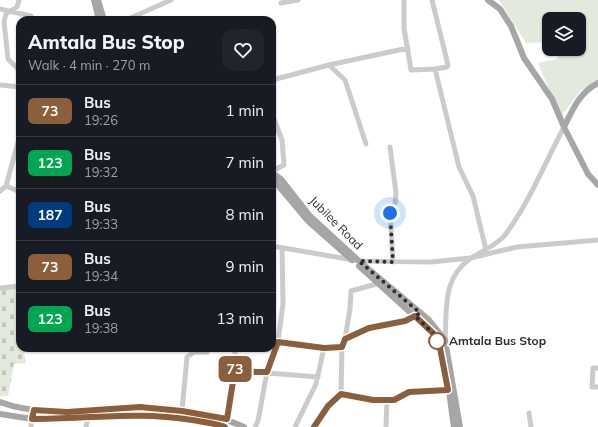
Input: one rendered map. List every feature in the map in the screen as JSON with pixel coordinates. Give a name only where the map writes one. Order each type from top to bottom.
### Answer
[{"type":"main road","points":[[94,0],[98,16]]},
{"type":"main road","points":[[98,0],[103,16]]},
{"type":"main road","points":[[488,0],[500,9],[511,26],[524,58],[552,99],[564,128],[588,174],[598,185]]},
{"type":"main road","points":[[564,128],[578,98],[588,88],[598,83]]},
{"type":"main road","name":"Jubilee Road","points":[[276,175],[281,179],[310,216],[381,283],[445,340]]},
{"type":"main road","points":[[276,183],[308,221],[351,260],[381,283]]},
{"type":"main road","points":[[417,315],[434,334],[439,343],[460,427]]},
{"type":"main road","points":[[445,340],[454,427]]},
{"type":"main road","points":[[0,402],[34,410],[67,412],[140,407],[182,411],[227,419],[244,427]]},
{"type":"main road","points":[[0,414],[32,419],[88,418],[140,414],[181,418],[225,427]]},
{"type":"street","points":[[16,67],[8,59],[4,22],[6,14],[17,7],[19,0]]},
{"type":"street","points":[[135,16],[171,0]]},
{"type":"street","points":[[281,3],[298,0]]},
{"type":"street","points":[[404,0],[404,28],[411,70],[434,69],[446,67],[448,65],[432,0]]},
{"type":"street","points":[[0,9],[31,16]]},
{"type":"street","points":[[276,79],[329,65],[408,48]]},
{"type":"street","points":[[329,65],[345,80],[366,144]]},
{"type":"street","points":[[434,69],[459,167],[473,196],[486,250]]},
{"type":"street","points":[[0,85],[16,87]]},
{"type":"street","points":[[276,124],[282,140],[284,165],[276,170]]},
{"type":"street","points":[[445,340],[447,292],[455,273],[470,258],[486,250],[504,236],[526,201],[564,128]]},
{"type":"street","points":[[390,147],[396,193],[395,203],[390,213],[393,262]]},
{"type":"street","points":[[0,191],[6,186],[16,150]]},
{"type":"street","points":[[6,186],[16,190]]},
{"type":"street","points":[[276,247],[359,261],[431,262],[470,258],[517,247],[598,240]]},
{"type":"street","points":[[276,336],[283,304],[282,248]]},
{"type":"street","points":[[314,427],[328,406],[341,394],[342,347],[345,339],[350,308],[351,291],[381,283]]},
{"type":"street","points":[[0,288],[16,286]]},
{"type":"street","points":[[345,339],[369,328],[405,321],[417,315]]},
{"type":"street","points":[[276,341],[324,348],[342,347]]},
{"type":"street","points":[[295,427],[316,384],[324,348]]},
{"type":"street","points":[[182,411],[187,357],[192,352]]},
{"type":"street","points":[[227,419],[235,369],[235,352]]},
{"type":"street","points":[[255,427],[258,421],[272,352]]},
{"type":"street","points":[[598,368],[592,368],[592,387],[598,387]]},
{"type":"street","points":[[235,369],[318,377]]},
{"type":"street","points":[[341,394],[373,400],[394,400],[409,392],[451,390]]},
{"type":"street","points":[[386,427],[387,400]]},
{"type":"street","points":[[31,427],[34,410]]},
{"type":"street","points":[[529,413],[532,427]]},
{"type":"street","points":[[86,427],[88,418]]},
{"type":"green space","points":[[499,0],[598,0],[598,80],[580,91],[561,117],[538,63],[557,59],[557,56],[586,56],[586,12],[542,12],[542,42],[526,43]]},
{"type":"green space","points":[[16,288],[16,352],[24,352],[26,363],[14,364],[8,396],[0,396],[0,290]]},
{"type":"bus line","name":"73","points":[[276,347],[278,342],[324,348],[342,347],[345,339],[369,328],[405,321],[415,316],[434,334],[439,343],[448,390],[409,392],[394,400],[373,400],[341,394],[328,406],[314,427]]},
{"type":"bus line","name":"73","points":[[225,427],[181,418],[140,414],[69,419],[32,419],[34,410],[67,412],[140,407],[182,411],[227,419],[235,369],[267,372],[274,352]]},
{"type":"place","name":"Amtala Bus Stop","points":[[437,341]]},
{"type":"route","points":[[390,213],[393,262],[359,261],[420,313],[415,316],[434,334],[439,343],[437,341]]}]
